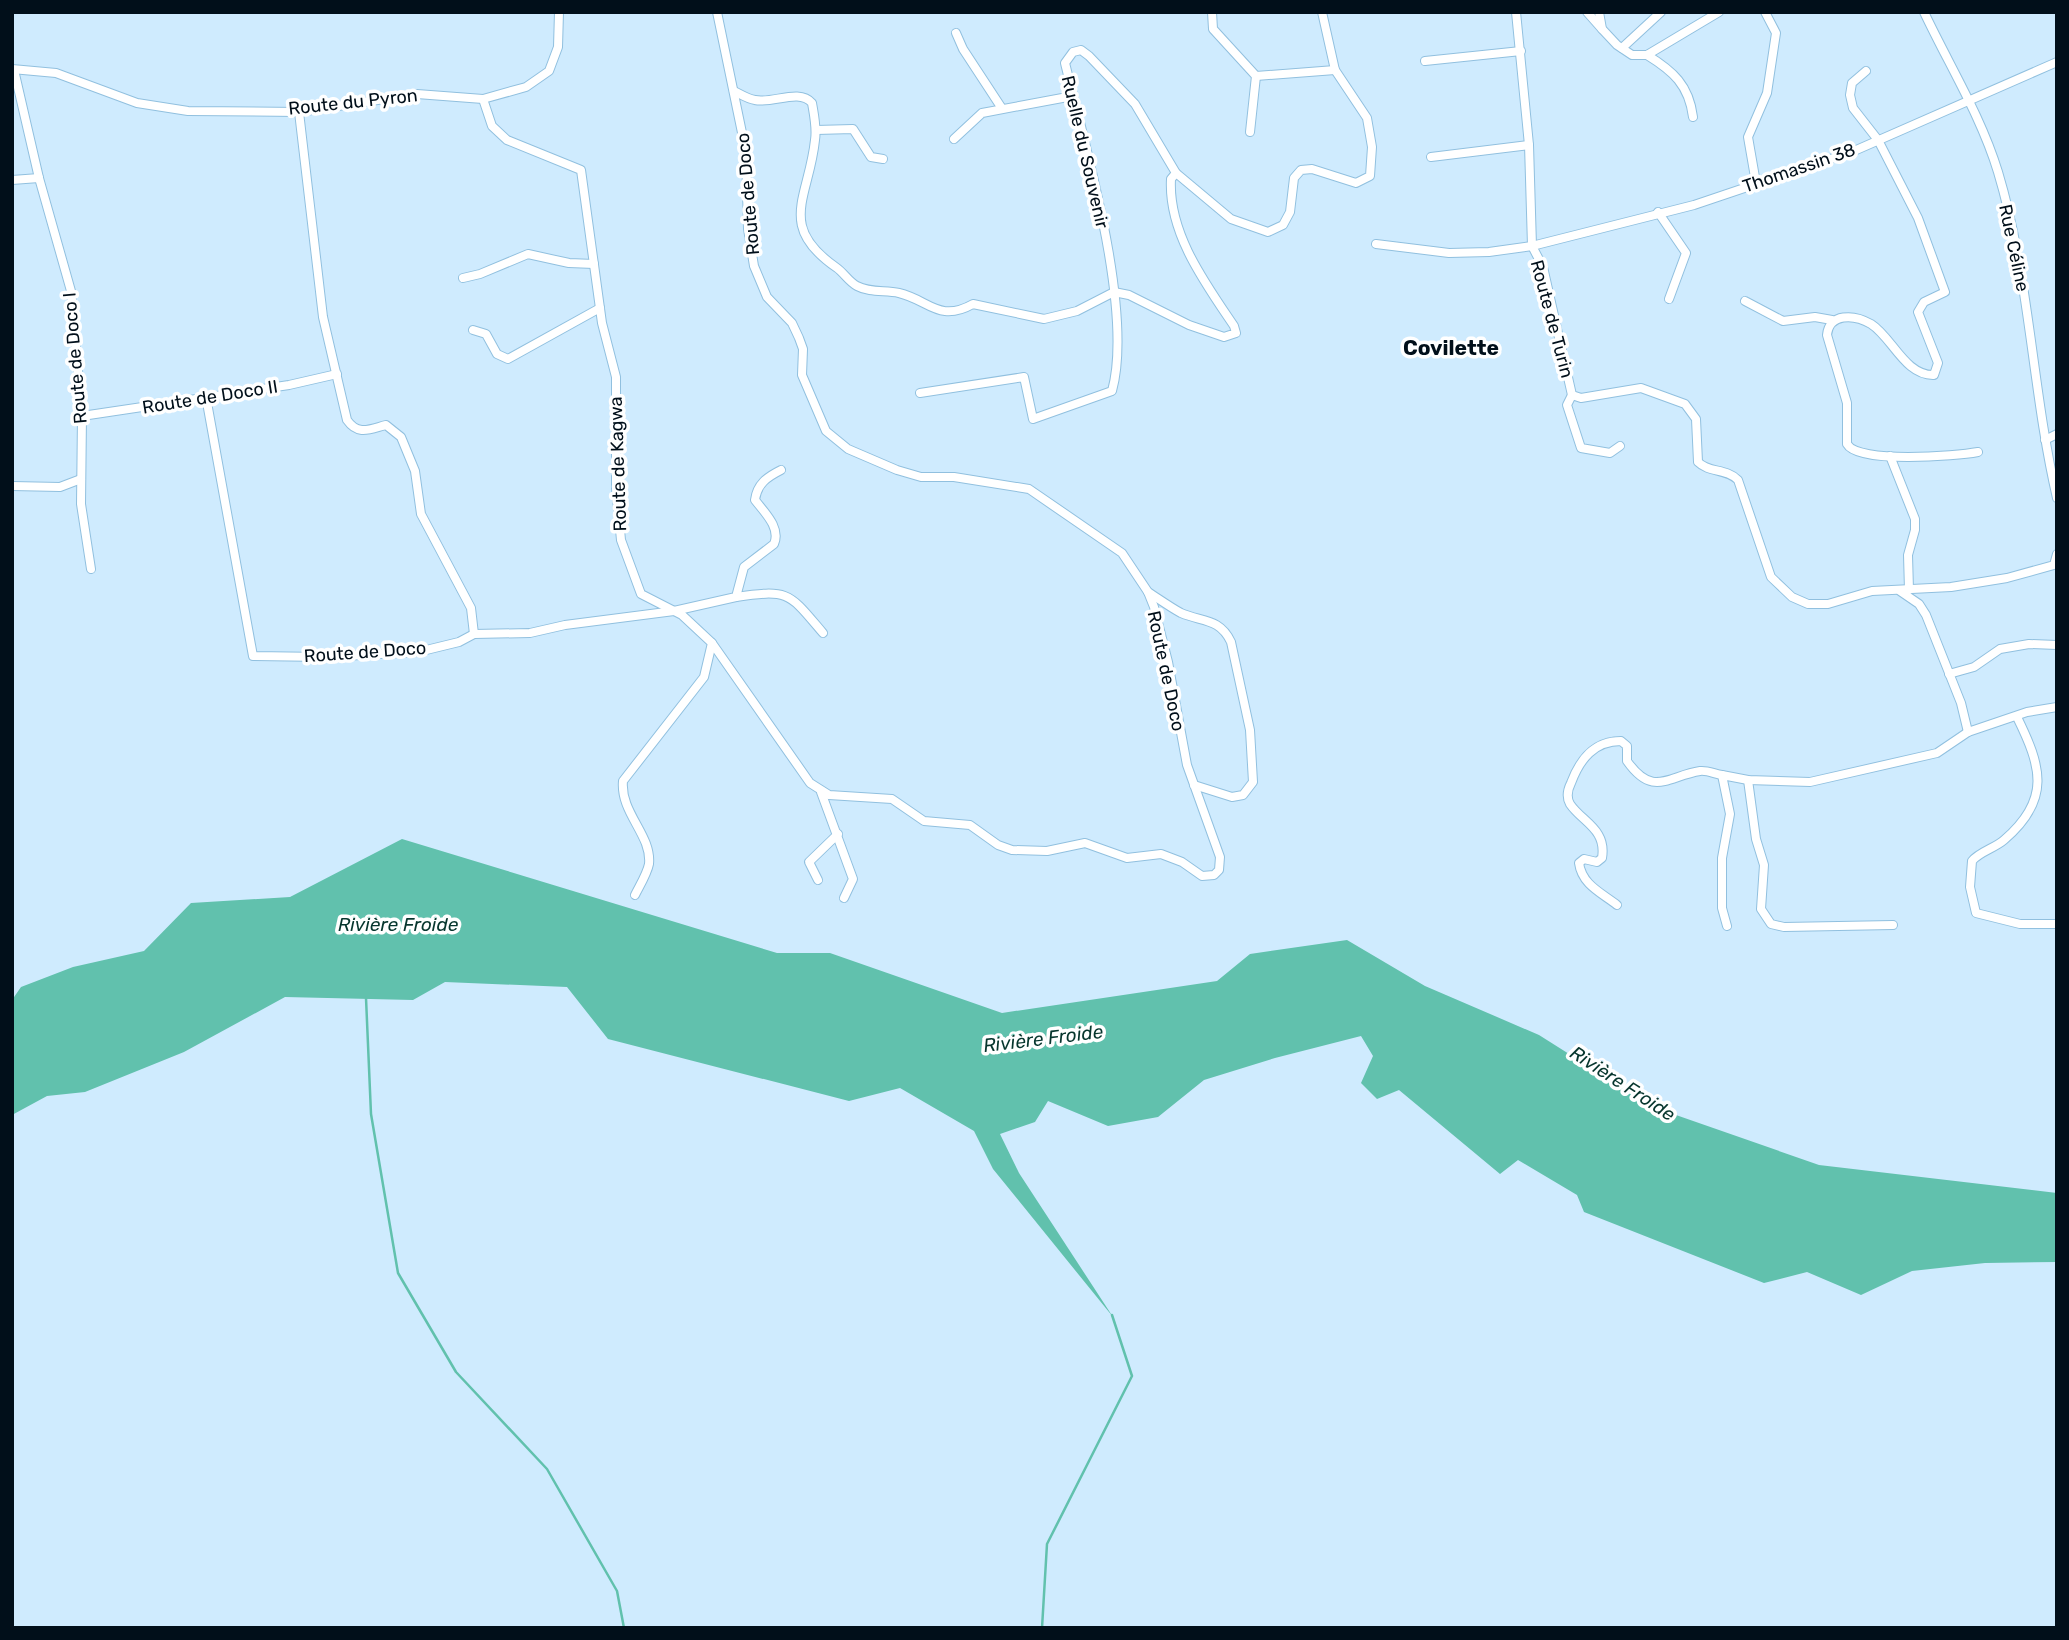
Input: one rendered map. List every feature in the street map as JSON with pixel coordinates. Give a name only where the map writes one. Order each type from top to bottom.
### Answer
[{"type":"street","name":"Route du Pyron","points":[[13,69],[66,75],[137,103],[188,111],[299,112],[417,94],[482,99],[526,87],[549,71],[556,54],[559,12]]},
{"type":"street","name":"Route de Doco","points":[[717,12],[747,152],[748,229],[754,266],[767,297],[792,323],[799,338],[803,349],[802,375],[826,431],[848,449],[909,474],[990,481],[1029,489],[1122,553],[1149,592],[1168,662],[1181,743],[1221,864],[1219,870],[1209,877],[1161,854],[1127,858],[1085,843],[1047,851],[1012,850],[998,845],[970,825],[924,821],[891,799],[821,792]]},
{"type":"street","points":[[1212,12],[1213,29],[1256,76],[1250,132]]},
{"type":"street","points":[[734,90],[754,100],[808,98],[812,103],[816,130],[805,179],[800,219],[807,239],[821,258],[839,269],[856,285],[907,295],[948,313],[959,312],[972,304],[1044,319],[1077,311],[1114,292],[1129,295],[1189,325],[1224,337],[1236,333],[1192,260],[1175,216],[1171,187],[1176,173],[1231,219],[1268,232],[1283,225],[1290,212],[1294,178],[1301,170],[1312,169],[1356,183],[1370,176],[1372,147],[1367,118],[1335,70],[1322,12]]},
{"type":"street","name":"Route de Turin","points":[[1516,12],[1528,145],[1532,246],[1543,267],[1572,395],[1581,398],[1641,388],[1691,409],[1696,419],[1698,462],[1703,468],[1728,473],[1738,480],[1772,577],[1792,597],[1808,604],[1828,604],[1872,591],[1908,590]]},
{"type":"street","points":[[1587,12],[1632,55],[1647,55],[1719,12]]},
{"type":"street","points":[[1599,12],[1602,29]]},
{"type":"street","points":[[1622,48],[1661,12]]},
{"type":"street","points":[[1756,183],[1748,137],[1767,93],[1776,33],[1765,12]]},
{"type":"street","name":"Rue Céline","points":[[1924,12],[1969,99],[1998,172],[2025,295],[2038,407],[2057,498]]},
{"type":"street","points":[[956,33],[963,49],[1001,107]]},
{"type":"street","name":"Ruelle du Souvenir","points":[[920,393],[1024,377],[1033,419],[1112,391],[1118,370],[1114,292],[1090,163],[1065,63],[1073,52],[1081,50],[1135,104],[1176,173]]},
{"type":"street","points":[[1425,61],[1521,51]]},
{"type":"street","points":[[1647,55],[1667,68],[1686,89],[1693,117]]},
{"type":"street","name":"Thomassin 38","points":[[1376,244],[1449,253],[1489,252],[1532,246],[1694,205],[1854,151],[2057,62]]},
{"type":"street","name":"Route de Doco I","points":[[13,69],[39,178],[72,291],[82,416],[81,504],[91,569]]},
{"type":"street","points":[[1256,76],[1335,70]]},
{"type":"street","points":[[1745,301],[1783,321],[1815,317],[1832,320],[1842,317],[1871,324],[1922,374],[1934,375],[1937,372],[1938,363],[1918,312],[1924,302],[1943,296],[1945,288],[1918,218],[1878,140],[1853,107],[1850,95],[1852,83],[1866,71]]},
{"type":"street","points":[[954,139],[975,116],[1001,107],[1073,96]]},
{"type":"street","name":"Route de Kagwa","points":[[482,99],[492,126],[507,140],[581,170],[600,308],[615,377],[621,540],[641,594],[674,611],[712,643]]},
{"type":"street","points":[[299,112],[323,317],[347,420],[353,429],[360,431],[386,425],[401,437],[415,471],[421,514],[471,608],[474,634]]},
{"type":"street","points":[[816,130],[853,129],[871,157],[883,159]]},
{"type":"street","points":[[1431,157],[1528,145]]},
{"type":"street","points":[[12,180],[39,178]]},
{"type":"street","points":[[1658,212],[1686,253],[1668,299]]},
{"type":"street","points":[[463,278],[480,274],[528,254],[560,261],[594,264]]},
{"type":"street","points":[[473,330],[482,331],[497,354],[508,359],[600,308]]},
{"type":"street","points":[[1832,320],[1827,335],[1847,403],[1847,444],[1858,452],[1890,456],[1953,457],[1978,452]]},
{"type":"street","name":"Route de Doco II","points":[[82,416],[289,385],[337,373]]},
{"type":"street","points":[[1572,395],[1567,405],[1581,448],[1606,453],[1620,446]]},
{"type":"street","name":"Route de Doco","points":[[206,397],[253,656],[324,657],[418,652],[459,642],[474,634],[530,633],[565,625],[674,611],[736,597],[780,593],[794,600],[823,633]]},
{"type":"street","points":[[2045,440],[2057,434]]},
{"type":"street","points":[[1890,456],[1916,530],[1908,555],[1908,590],[1926,615],[1968,732]]},
{"type":"street","points":[[736,597],[744,568],[774,544],[776,539],[776,531],[755,500],[755,495],[763,481],[781,470]]},
{"type":"street","points":[[12,486],[60,486],[81,479]]},
{"type":"street","points":[[1908,590],[2007,578],[2055,565],[2057,554]]},
{"type":"street","points":[[1149,592],[1182,613],[1213,621],[1225,629],[1231,642],[1250,730],[1253,782],[1243,795],[1232,797],[1194,785]]},
{"type":"street","points":[[712,643],[810,783],[821,792],[853,879],[844,898]]},
{"type":"street","points":[[635,895],[649,867],[649,851],[625,807],[623,781],[704,677],[712,643]]},
{"type":"street","points":[[1949,674],[1974,667],[2000,649],[2029,644],[2057,646]]},
{"type":"street","points":[[1617,905],[1589,884],[1580,870],[1579,863],[1584,859],[1597,862],[1602,858],[1603,850],[1590,821],[1570,803],[1568,791],[1580,760],[1611,741],[1621,741],[1627,746],[1627,761],[1643,778],[1654,782],[1674,780],[1702,771],[1748,780],[1810,782],[1937,753],[1968,732],[2027,712],[2057,707]]},
{"type":"street","points":[[2017,717],[2038,763],[2037,794],[2025,816],[2007,838],[1972,861],[1972,902],[1976,913],[2001,921],[2057,924]]},
{"type":"street","points":[[1722,775],[1730,814],[1722,858],[1722,908],[1727,926]]},
{"type":"street","points":[[1748,780],[1756,839],[1764,865],[1760,909],[1771,924],[1784,927],[1893,925]]},
{"type":"street","points":[[818,880],[809,862],[838,834]]},
{"type":"water","name":"Rivière Froide","points":[[402,839],[777,953],[830,953],[1002,1013],[1217,981],[1250,954],[1347,940],[1425,986],[1539,1035],[1653,1107],[1819,1165],[2057,1193],[2057,1262],[1985,1263],[1912,1271],[1861,1295],[1807,1272],[1764,1283],[1584,1212],[1577,1195],[1518,1160],[1500,1174],[1399,1090],[1377,1099],[1361,1083],[1373,1056],[1361,1036],[1204,1080],[1158,1117],[1108,1126],[1048,1101],[1035,1122],[1000,1134],[1019,1173],[1113,1317],[993,1169],[974,1131],[900,1088],[849,1101],[608,1039],[567,987],[445,982],[413,1000],[285,997],[184,1052],[85,1092],[47,1096],[12,1115],[12,1000],[21,987],[73,967],[144,951],[191,903],[290,897]]},
{"type":"waterway","points":[[366,998],[371,1114],[398,1273],[456,1372],[547,1469],[617,1591],[624,1628]]},
{"type":"waterway","points":[[1042,1628],[1047,1544],[1132,1376],[1112,1315]]},
{"type":"district","name":"Covilette","points":[[1451,348]]}]
